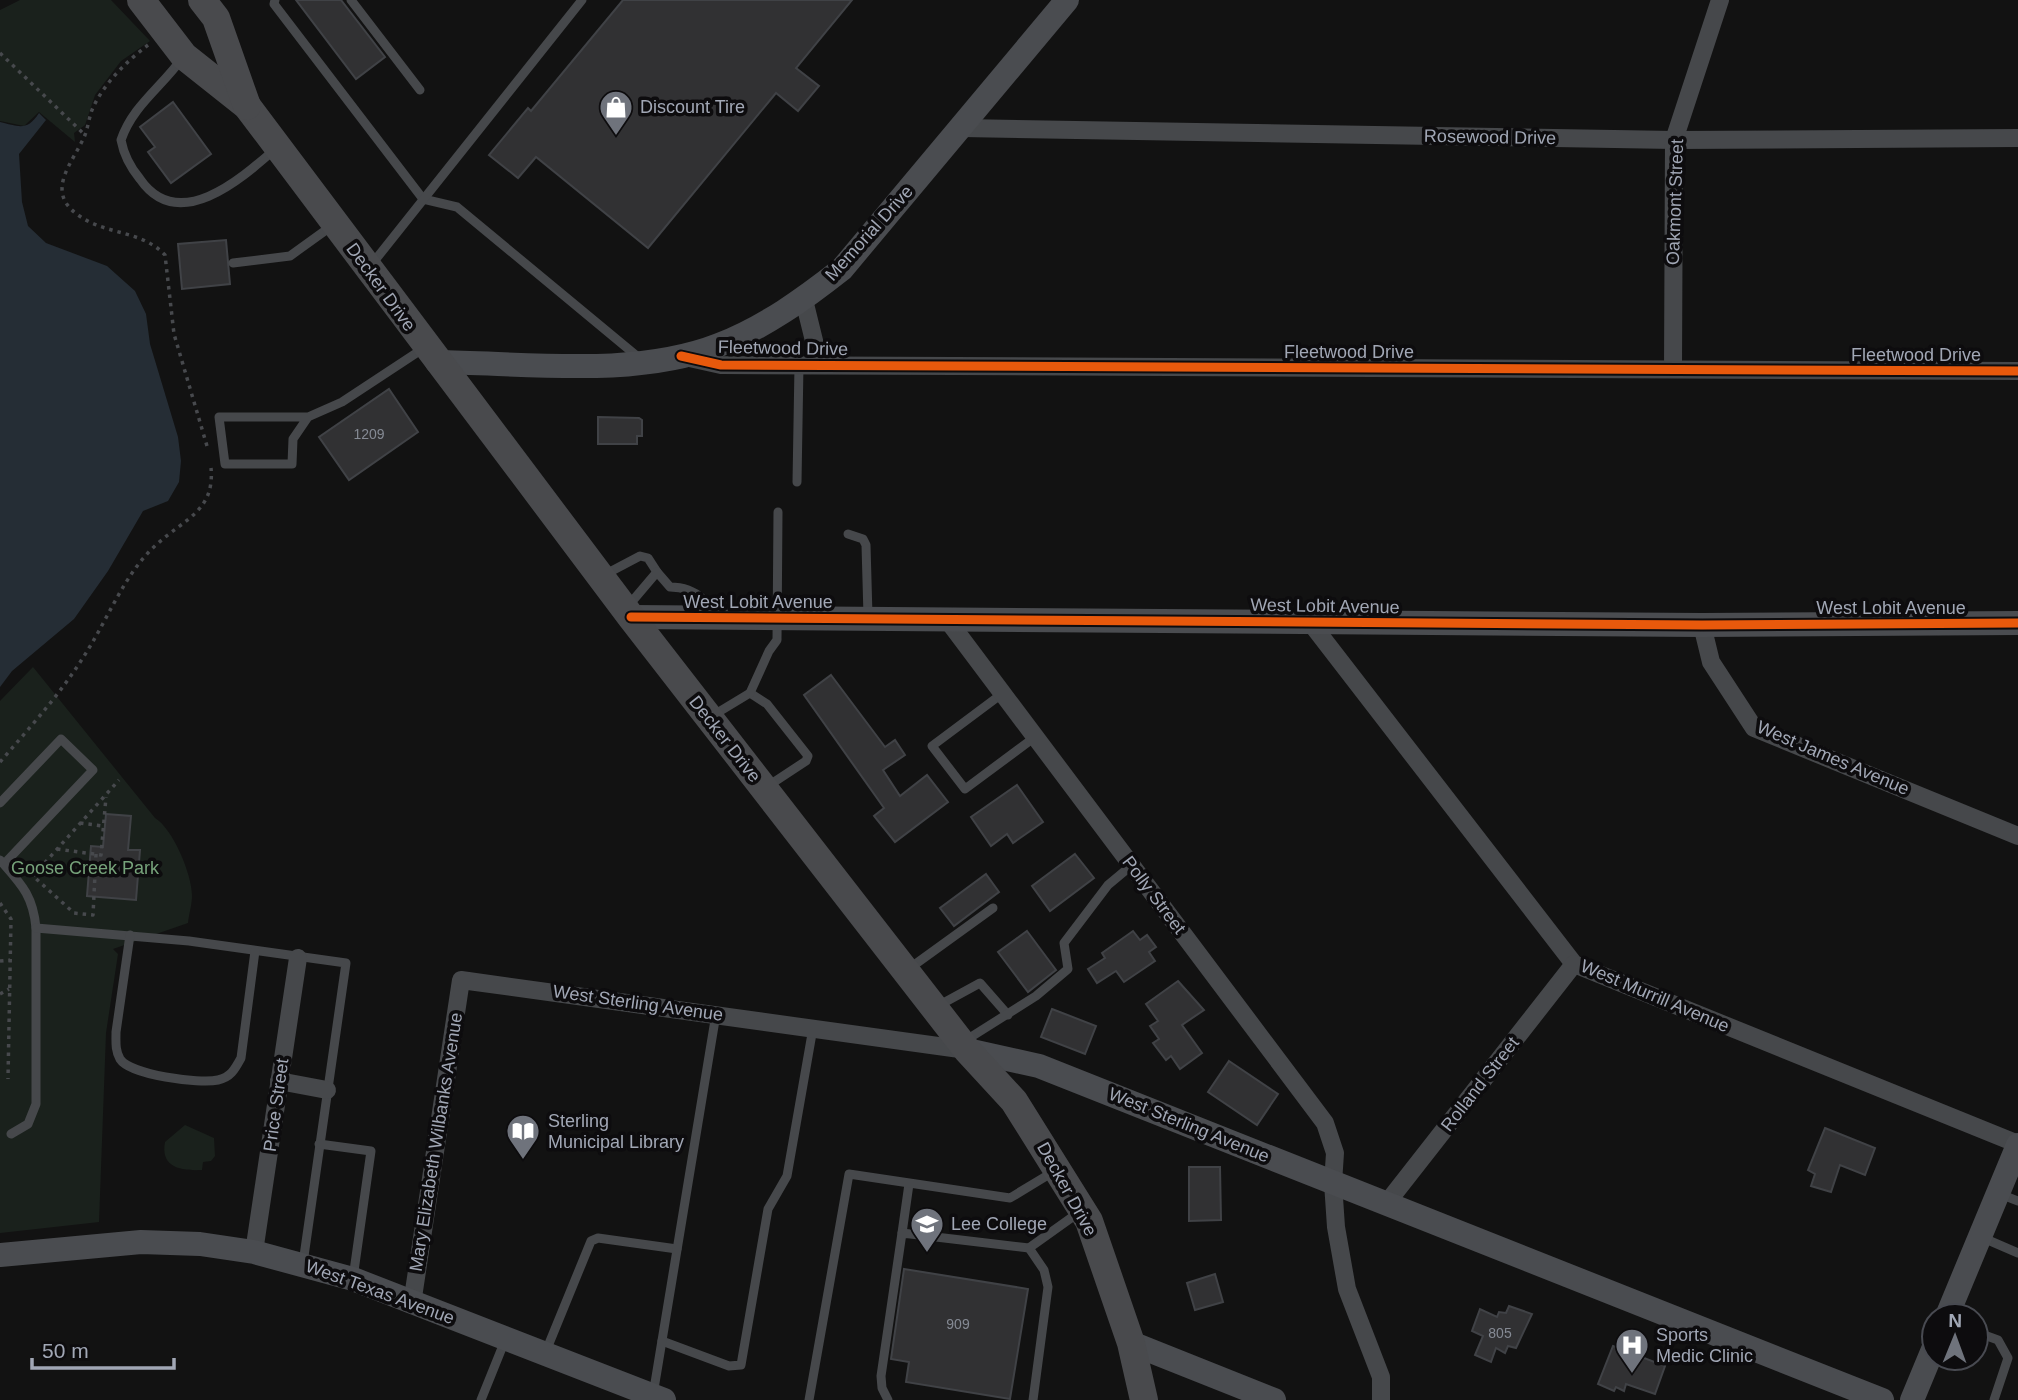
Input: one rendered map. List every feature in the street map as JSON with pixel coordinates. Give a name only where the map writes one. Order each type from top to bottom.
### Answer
[{"type":"main road","name":"Decker Drive","points":[[202,0],[216,18],[247,106]]},
{"type":"main road","name":"Decker Drive","points":[[149,3],[184,56],[247,106],[708,719],[964,1047],[1014,1101],[1082,1210],[1115,1291],[1146,1397]]},
{"type":"street","name":"Memorial Drive","points":[[431,354],[645,363],[718,346],[752,330],[804,300],[842,269],[1067,0]]},
{"type":"street","name":"Oakmont Street","points":[[1673,369],[1674,140],[1720,0]]},
{"type":"street","name":"Rosewood Drive","points":[[962,128],[1674,140],[2018,138]]},
{"type":"street","points":[[804,300],[820,365]]},
{"type":"street","name":"Fleetwood Drive","points":[[681,356],[721,365],[2018,371]]},
{"type":"street","name":"West Lobit Avenue","points":[[628,613],[704,617],[1702,625],[2018,623]]},
{"type":"street","name":"Polly Street","points":[[946,618],[1325,1123],[1335,1153],[1333,1183],[1336,1227],[1348,1289],[1381,1377],[1381,1400]]},
{"type":"street","name":"West Murrill Avenue","points":[[1310,622],[1574,964],[2018,1144]]},
{"type":"street","name":"West James Avenue","points":[[1702,625],[1711,662],[1754,728],[2018,836]]},
{"type":"street","name":"Price Street","points":[[254,1252],[298,958]]},
{"type":"street","name":"Rolland Street","points":[[1386,1204],[1574,964]]},
{"type":"street","name":"West Sterling Avenue","points":[[461,980],[964,1047],[1039,1066],[1882,1400]]},
{"type":"street","name":"Mary Elizabeth Wilbanks Avenue","points":[[412,1304],[461,980]]},
{"type":"street","points":[[279,1081],[327,1090]]},
{"type":"street","points":[[1953,1302],[1980,1236],[2008,1197],[2018,1144]]},
{"type":"street","name":"West Texas Avenue","points":[[0,1255],[141,1242],[200,1244],[254,1252],[353,1279],[658,1398]]},
{"type":"street","points":[[1131,1343],[1274,1400]]},
{"type":"street","points":[[1912,1400],[1924,1372]]},
{"type":"lane","points":[[351,0],[420,90]]},
{"type":"lane","points":[[368,269],[582,0]]},
{"type":"lane","points":[[275,2],[423,199],[457,207],[645,363]]},
{"type":"lane","points":[[184,56],[139,105],[121,140],[130,166],[150,194],[178,202],[218,194],[242,179],[277,147]]},
{"type":"lane","points":[[233,263],[290,256],[334,224]]},
{"type":"lane","points":[[308,417],[293,439],[292,464],[225,464],[219,416],[308,417],[342,402],[431,354]]},
{"type":"lane","points":[[797,482],[799,365]]},
{"type":"lane","points":[[708,719],[750,693],[769,651],[777,640],[778,512]]},
{"type":"lane","points":[[848,534],[863,539],[866,545],[868,617]]},
{"type":"lane","points":[[600,577],[640,556],[648,558],[670,587],[687,589],[703,599],[704,617]]},
{"type":"lane","points":[[628,613],[657,572]]},
{"type":"lane","points":[[750,693],[767,704],[808,756],[806,761],[764,788]]},
{"type":"lane","points":[[1003,693],[932,746],[965,789],[1035,737]]},
{"type":"lane","points":[[0,803],[61,739],[93,770],[2,862],[24,887],[34,906],[36,928],[36,1104],[28,1124],[11,1134]]},
{"type":"lane","points":[[964,1047],[1068,970],[1064,943],[1108,885],[1132,865]]},
{"type":"lane","points":[[905,971],[993,908]]},
{"type":"lane","points":[[36,928],[130,934],[346,963],[303,1264]]},
{"type":"lane","points":[[130,934],[116,1046],[121,1060],[131,1069],[185,1079],[219,1080],[232,1073],[241,1058],[255,951]]},
{"type":"lane","points":[[934,1008],[980,983],[1008,1015]]},
{"type":"lane","points":[[658,1398],[662,1341],[716,1014]]},
{"type":"lane","points":[[662,1341],[729,1366],[741,1365],[768,1209],[788,1176],[813,1028]]},
{"type":"lane","points":[[319,1144],[371,1151],[353,1279]]},
{"type":"lane","points":[[809,1400],[849,1174],[1010,1198],[1058,1169]]},
{"type":"lane","points":[[888,1400],[882,1388],[881,1376],[909,1184]]},
{"type":"lane","points":[[902,1233],[1030,1248],[1082,1210]]},
{"type":"lane","points":[[1980,1236],[2018,1253]]},
{"type":"lane","points":[[546,1353],[591,1241],[598,1238],[677,1249]]},
{"type":"lane","points":[[1030,1248],[1044,1270],[1048,1287],[1033,1400]]},
{"type":"lane","points":[[481,1400],[506,1337]]},
{"type":"lane","points":[[1990,1337],[1998,1340],[2008,1358],[1994,1400]]},
{"type":"path","points":[[150,43],[119,70],[100,96],[85,135],[63,176],[62,195],[67,206],[79,216],[110,230],[150,241],[165,255],[174,334],[209,456]]},
{"type":"path","points":[[0,53],[85,135]]},
{"type":"path","points":[[0,762],[56,699],[134,569],[156,545],[202,507],[210,496],[211,463]]},
{"type":"path","points":[[96,854],[93,915],[74,913],[33,876],[119,780]]},
{"type":"path","points":[[57,849],[101,855],[106,795]]},
{"type":"path","points":[[80,823],[103,826]]},
{"type":"path","points":[[0,904],[11,919],[8,1079]]},
{"type":"path","points":[[0,961],[10,960]]},
{"type":"path","points":[[0,994],[9,989]]},
{"type":"green space","points":[[20,0],[111,0],[150,41],[121,61],[95,95],[85,125],[74,133],[75,142],[39,112],[24,126],[0,121],[0,10]]},
{"type":"green space","name":"Goose Creek Park","points":[[33,667],[175,842],[185,865],[192,899],[188,923],[113,949],[118,954],[106,1033],[99,1222],[0,1233],[0,701]]},
{"type":"green space","points":[[185,1125],[214,1138],[215,1156],[211,1161],[203,1162],[202,1170],[187,1170],[174,1166],[166,1157],[165,1142]]},
{"type":"shaded area","points":[[39,113],[46,120],[19,154],[22,202],[28,226],[46,243],[107,266],[135,291],[146,314],[150,344],[178,437],[181,461],[179,482],[168,501],[143,511],[108,571],[74,619],[12,671],[0,687],[0,122],[22,126],[30,123]]},
{"type":"building","points":[[296,0],[341,0],[385,57],[356,79]]},
{"type":"building","points":[[623,0],[852,0],[796,68],[819,86],[798,111],[776,93],[648,248],[536,157],[518,178],[489,155],[528,108],[531,111]]},
{"type":"building","points":[[173,102],[211,154],[171,183],[148,152],[155,147],[140,127]]},
{"type":"building","points":[[226,240],[230,284],[182,289],[178,244]]},
{"type":"building","points":[[389,389],[418,432],[349,480],[319,437]]},
{"type":"building","points":[[598,417],[639,418],[642,420],[642,436],[637,436],[637,444],[598,444]]},
{"type":"building","points":[[831,675],[885,747],[895,740],[905,755],[883,770],[900,796],[927,775],[948,802],[895,842],[874,816],[884,808],[804,695]]},
{"type":"building","points":[[1017,785],[1043,822],[1013,843],[1007,834],[991,846],[971,817]]},
{"type":"building","points":[[106,814],[131,816],[128,850],[140,850],[136,900],[87,896],[91,846],[103,847]]},
{"type":"building","points":[[1075,854],[1094,878],[1050,911],[1032,886]]},
{"type":"building","points":[[986,874],[999,892],[954,926],[940,908]]},
{"type":"building","points":[[1027,931],[1056,970],[1028,992],[998,952]]},
{"type":"building","points":[[1133,931],[1140,940],[1147,935],[1156,947],[1149,952],[1155,961],[1124,982],[1116,971],[1097,983],[1088,969],[1105,958],[1102,953]]},
{"type":"building","points":[[1178,981],[1204,1010],[1182,1025],[1202,1053],[1180,1069],[1171,1056],[1166,1060],[1153,1043],[1159,1039],[1150,1026],[1158,1021],[1146,1004]]},
{"type":"building","points":[[1052,1009],[1096,1026],[1085,1054],[1041,1037]]},
{"type":"building","points":[[1229,1061],[1278,1094],[1257,1125],[1208,1092]]},
{"type":"building","points":[[1825,1128],[1875,1148],[1865,1175],[1840,1165],[1831,1192],[1811,1186],[1815,1174],[1808,1170]]},
{"type":"building","points":[[1189,1167],[1220,1167],[1221,1220],[1189,1221]]},
{"type":"building","points":[[904,1269],[1028,1289],[1010,1399],[906,1382],[909,1362],[891,1359]]},
{"type":"building","points":[[1215,1274],[1223,1302],[1195,1310],[1187,1283]]},
{"type":"building","points":[[1509,1306],[1532,1314],[1516,1348],[1508,1346],[1505,1353],[1496,1348],[1491,1362],[1475,1355],[1483,1336],[1472,1331],[1480,1309],[1497,1317],[1499,1312],[1506,1313]]},
{"type":"building","name":"Sports Medic Clinic","points":[[1613,1346],[1665,1366],[1655,1394],[1626,1384],[1624,1391],[1616,1387],[1614,1391],[1598,1384]]},
{"type":"cycle path","points":[[681,356],[721,365],[2018,371]]},
{"type":"cycle path","points":[[631,617],[1702,625],[2018,623]]},
{"type":"place","name":"Discount Tire","points":[[616,137]]},
{"type":"place","name":"Sterling Municipal Library","points":[[523,1161]]},
{"type":"place","name":"Lee College","points":[[927,1254]]},
{"type":"place","name":"Sports Medic Clinic","points":[[1632,1375]]}]
